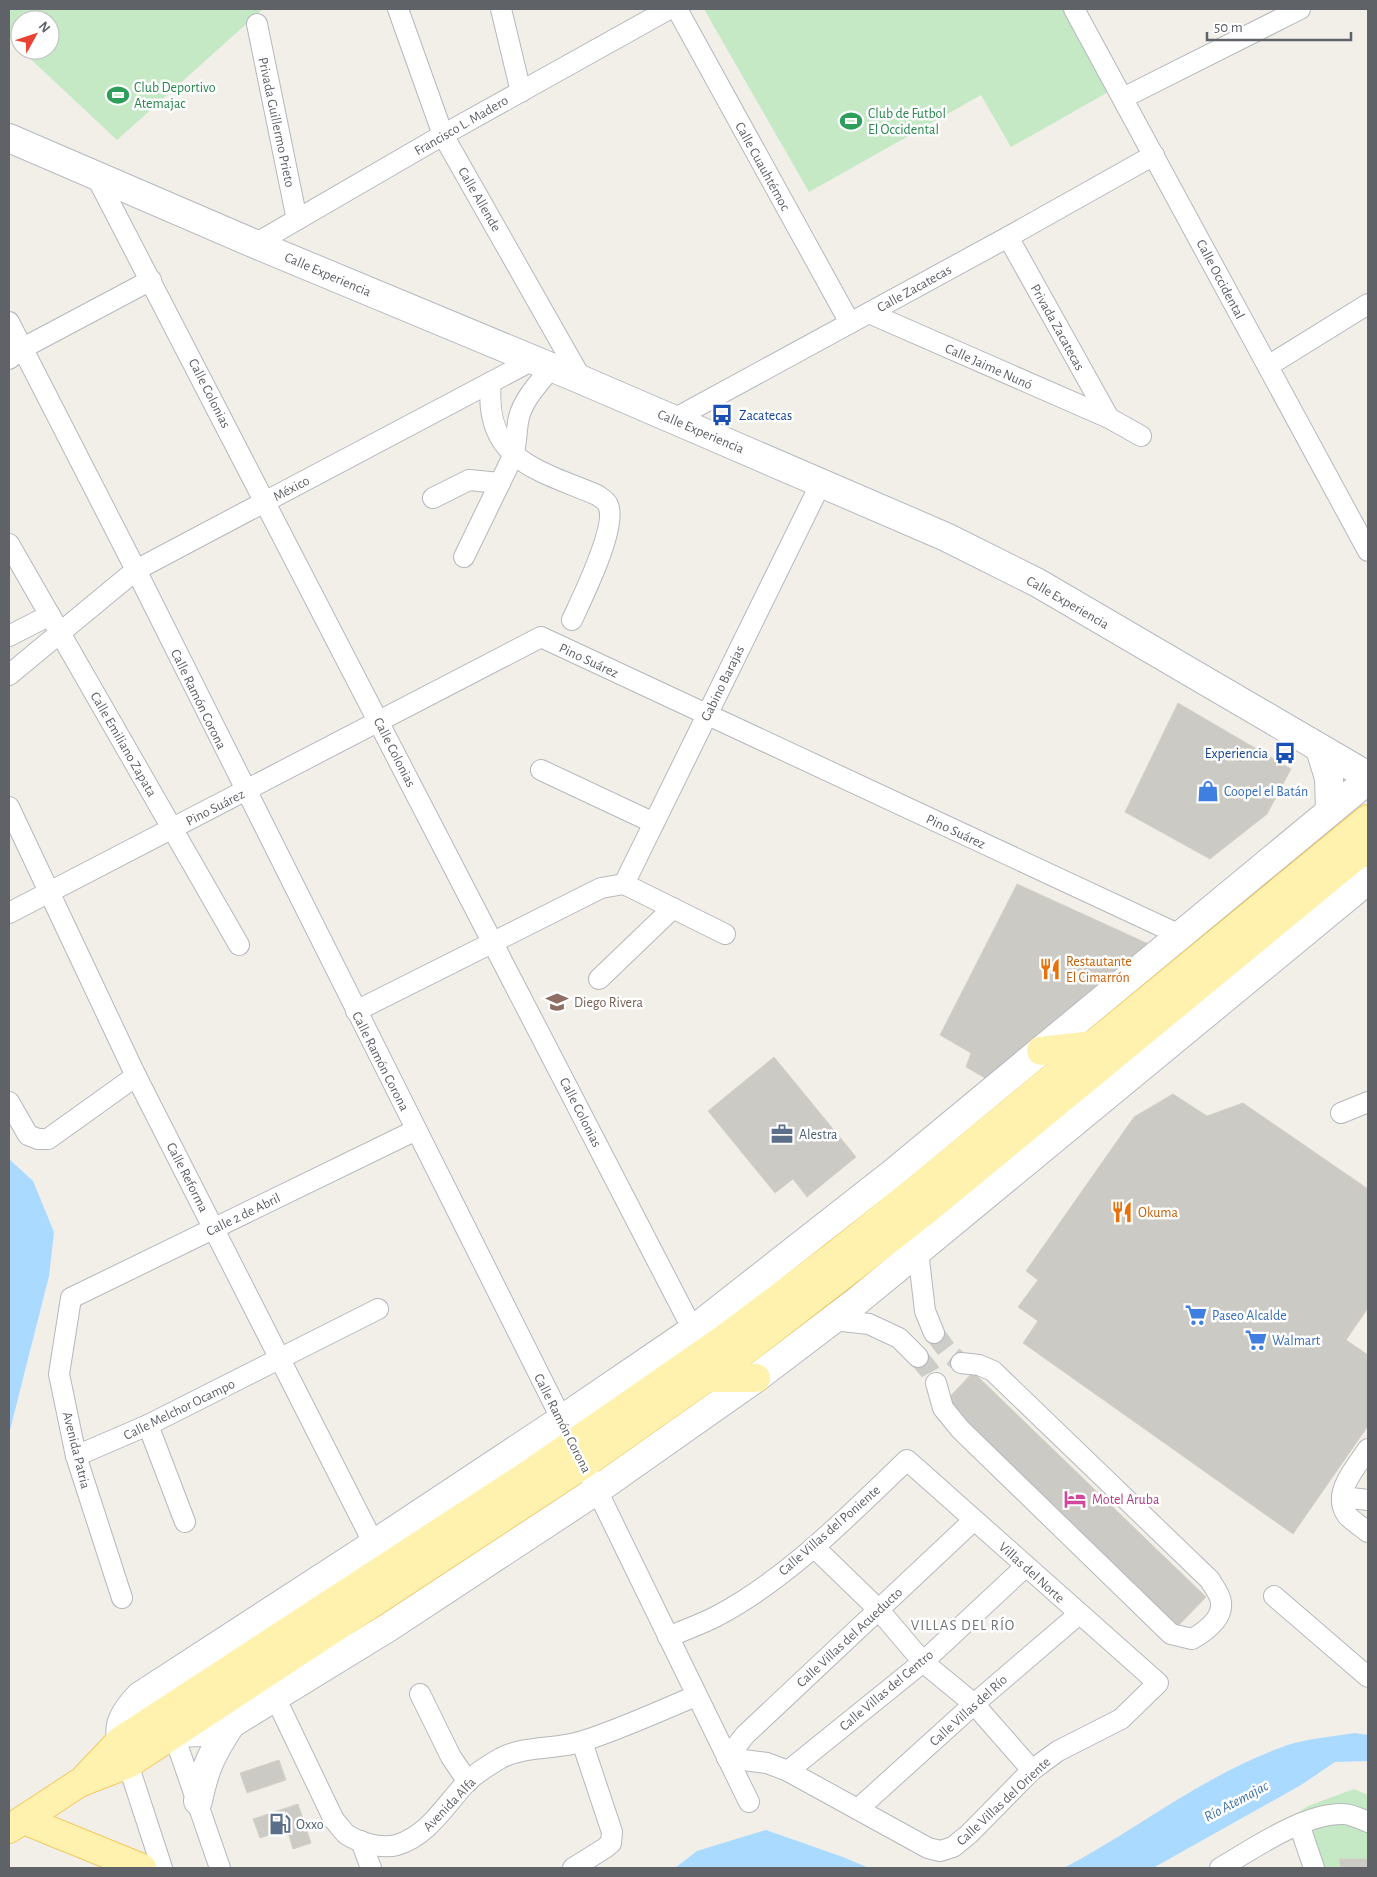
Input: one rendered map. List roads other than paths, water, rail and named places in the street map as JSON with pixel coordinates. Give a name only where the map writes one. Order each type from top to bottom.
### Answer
[{"type":"main road","points":[[17,1824],[170,1722],[728,1336],[838,1253],[1368,819]]},
{"type":"main road","points":[[573,1442],[709,1378],[924,1212],[1368,846]]},
{"type":"main road","points":[[1041,1052],[1094,1045]]},
{"type":"main road","points":[[709,1378],[756,1378]]},
{"type":"main road","points":[[17,1824],[142,1868]]},
{"type":"street","name":"Calle Allende","points":[[398,9],[443,135],[582,380]]},
{"type":"street","points":[[501,9],[521,92]]},
{"type":"street","name":"Francisco L. Madero","points":[[255,244],[443,135],[669,9]]},
{"type":"street","name":"Calle Cuauhtémoc","points":[[677,9],[850,323]]},
{"type":"street","name":"Calle Occidental","points":[[1074,9],[1368,550]]},
{"type":"street","points":[[1123,98],[1300,9]]},
{"type":"street","name":"Privada Guillermo Prieto","points":[[256,24],[297,220]]},
{"type":"street","name":"Calle Experiencia","points":[[9,138],[946,536],[1038,583],[1368,778]]},
{"type":"street","name":"Calle Zacatecas","points":[[674,420],[1154,155]]},
{"type":"street","name":"Calle Colonias","points":[[96,176],[494,942],[693,1330]]},
{"type":"street","name":"Privada Zacatecas","points":[[1008,237],[1109,418]]},
{"type":"street","points":[[16,353],[151,280]]},
{"type":"street","points":[[1268,366],[1368,304]]},
{"type":"street","name":"Calle Jaime Nunó","points":[[869,313],[1109,418],[1141,436]]},
{"type":"street","name":"Calle Ramón Corona","points":[[9,322],[16,353],[136,570],[245,791],[597,1490],[749,1802]]},
{"type":"street","points":[[464,557],[513,456],[520,415],[542,364]]},
{"type":"street","name":"México","points":[[9,674],[136,570],[491,382],[542,364]]},
{"type":"street","points":[[491,382],[489,400],[493,424],[503,443],[513,456],[535,468],[597,495],[605,500],[609,506],[610,515],[598,565],[572,620]]},
{"type":"street","points":[[433,498],[469,480],[500,483]]},
{"type":"street","name":"Gabino Barajas","points":[[624,884],[821,483]]},
{"type":"street","name":"Calle Emiliano Zapata","points":[[9,544],[239,945]]},
{"type":"street","points":[[9,636],[50,615]]},
{"type":"street","name":"Pino Suárez","points":[[9,914],[541,637],[1180,935]]},
{"type":"street","points":[[1320,749],[1329,778],[1330,812]]},
{"type":"street","points":[[541,770],[654,823]]},
{"type":"street","points":[[162,1868],[124,1752],[122,1722],[128,1709],[140,1696],[374,1544],[573,1442],[693,1330],[893,1173],[1041,1052],[1330,812],[1368,778]]},
{"type":"street","name":"Calle Reforma","points":[[9,807],[136,1076],[374,1544]]},
{"type":"street","points":[[170,1722],[203,1732],[231,1724],[390,1627],[597,1490],[756,1378],[833,1320],[1368,880]]},
{"type":"street","points":[[356,1011],[600,888],[624,884],[725,934]]},
{"type":"street","points":[[599,979],[674,908]]},
{"type":"street","points":[[9,1102],[28,1135],[38,1139],[48,1139],[136,1076]]},
{"type":"street","points":[[1341,1113],[1368,1102]]},
{"type":"street","name":"Calle 2 de Abril","points":[[71,1298],[416,1130]]},
{"type":"street","points":[[918,1251],[925,1311],[934,1333]]},
{"type":"street","name":"Avenida Patria","points":[[71,1298],[60,1374],[76,1456],[122,1598]]},
{"type":"street","name":"Calle Melchor Ocampo","points":[[76,1456],[148,1425],[378,1309]]},
{"type":"street","points":[[833,1320],[869,1324],[899,1338],[918,1357]]},
{"type":"street","points":[[936,1383],[943,1408],[960,1429],[1171,1634],[1192,1638],[1207,1630],[1218,1617],[1220,1600],[1210,1580],[993,1371],[979,1365],[961,1363]]},
{"type":"street","points":[[148,1425],[185,1522]]},
{"type":"street","points":[[1368,1449],[1346,1483],[1342,1497],[1347,1516],[1368,1532]]},
{"type":"street","name":"Villas del Norte","points":[[907,1460],[1158,1683]]},
{"type":"street","name":"Calle Villas del Poniente","points":[[668,1637],[717,1616],[764,1586],[814,1547],[907,1460]]},
{"type":"street","points":[[1342,1497],[1368,1500]]},
{"type":"street","name":"Calle Villas del Acueducto","points":[[727,1758],[745,1735],[974,1520]]},
{"type":"street","points":[[814,1547],[878,1609],[923,1662],[974,1704],[1032,1770]]},
{"type":"street","name":"Calle Villas del Centro","points":[[788,1771],[923,1662],[1026,1566]]},
{"type":"street","points":[[1274,1596],[1368,1677]]},
{"type":"street","name":"Calle Villas del Río","points":[[858,1809],[974,1704],[1079,1614]]},
{"type":"street","name":"Calle Villas del Oriente","points":[[727,1758],[767,1764],[788,1771],[928,1848],[940,1851],[953,1847],[968,1834],[1032,1770],[1058,1751],[1120,1719],[1158,1683]]},
{"type":"street","points":[[420,1694],[451,1757],[468,1782]]},
{"type":"street","name":"Avenida Alfa","points":[[275,1697],[334,1820],[346,1834],[361,1841],[379,1846],[395,1846],[413,1839],[428,1828],[468,1782],[484,1768],[504,1757],[521,1752],[582,1742],[696,1696]]},
{"type":"street","points":[[170,1722],[220,1868]]},
{"type":"street","points":[[198,1801],[207,1766],[213,1752],[231,1724]]},
{"type":"street","points":[[573,1868],[611,1843],[612,1832],[582,1742]]},
{"type":"street","points":[[1220,1868],[1299,1824],[1325,1815],[1345,1814],[1368,1822]]},
{"type":"street","points":[[1299,1824],[1314,1868]]},
{"type":"street","points":[[361,1841],[371,1868]]},
{"type":"water","points":[[9,1159],[33,1181],[54,1232],[49,1276],[9,1434]]},
{"type":"water","name":"Río Atemajac","points":[[1355,1733],[1368,1735],[1368,1761],[1335,1762],[1301,1785],[1153,1868],[1064,1868],[1195,1789],[1249,1761],[1296,1743]]},
{"type":"water","points":[[766,1830],[869,1868],[675,1868],[697,1851]]},
{"type":"tunnel","points":[[934,1333],[949,1353],[961,1363]]},
{"type":"tunnel","points":[[918,1357],[929,1370],[936,1383]]},
{"type":"place","name":"Club Deportivo Atemajac","points":[[118,95]]},
{"type":"place","name":"Club de Futbol El Occidental","points":[[851,121]]},
{"type":"place","name":"Zacatecas","points":[[722,415]]},
{"type":"place","name":"Experiencia","points":[[1285,753]]},
{"type":"place","name":"Coopel el Batán","points":[[1208,791]]},
{"type":"place","name":"Restautante El Cimarrón","points":[[1050,969]]},
{"type":"place","name":"Diego Rivera","points":[[557,1002]]},
{"type":"place","name":"Alestra","points":[[782,1134]]},
{"type":"place","name":"Okuma","points":[[1122,1212]]},
{"type":"place","name":"Paseo Alcalde","points":[[1196,1315]]},
{"type":"place","name":"Walmart","points":[[1256,1340]]},
{"type":"place","name":"Motel Aruba","points":[[1075,1499]]},
{"type":"place","name":"Oxxo","points":[[280,1824]]},
{"type":"district","name":"VILLAS DEL RÍO","points":[[963,1625]]}]
